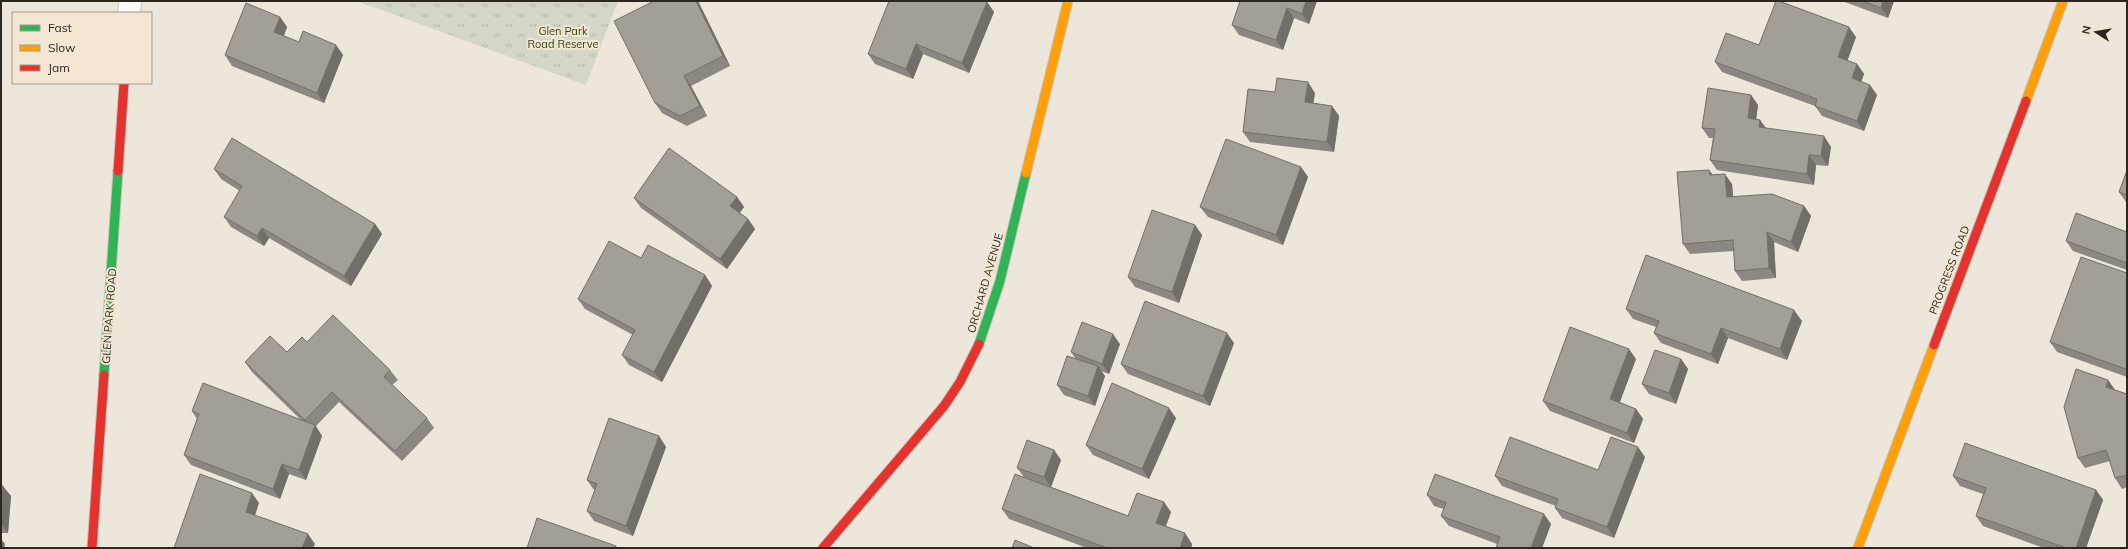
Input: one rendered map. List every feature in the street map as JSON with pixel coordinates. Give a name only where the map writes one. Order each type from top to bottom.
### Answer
[{"type":"street","points":[[129,12],[130,1]]},
{"type":"street","name":"ORCHARD AVENUE","points":[[823,548],[944,406],[961,383],[978,349],[1000,282],[1068,1]]},
{"type":"street","name":"PROGRESS ROAD","points":[[1858,548],[2063,1]]},
{"type":"street","name":"GLEN PARK ROAD","points":[[92,548],[124,84]]},
{"type":"green space","name":"Glen Park Road Reserve","points":[[357,1],[618,1],[586,85]]},
{"type":"building","points":[[654,1],[696,1],[723,56],[684,76],[700,106],[680,116],[655,103],[614,21]]},
{"type":"building","points":[[889,1],[987,2],[962,63],[916,44],[906,69],[868,54]]},
{"type":"building","points":[[1240,1],[1306,1],[1302,14],[1287,8],[1276,40],[1232,25]]},
{"type":"building","points":[[1776,1],[1849,27],[1838,57],[1857,64],[1852,78],[1870,85],[1857,121],[1815,106],[1817,99],[1715,62],[1726,33],[1759,45]]},
{"type":"building","points":[[1862,1],[1883,1],[1881,8]]},
{"type":"building","points":[[246,3],[280,17],[274,32],[299,42],[303,31],[336,45],[317,93],[225,55]]},
{"type":"building","points":[[1277,78],[1308,82],[1305,102],[1332,106],[1327,142],[1243,132],[1248,89],[1275,92]]},
{"type":"building","points":[[1708,88],[1751,95],[1748,118],[1760,120],[1759,127],[1824,136],[1821,156],[1809,155],[1807,174],[1710,160],[1715,129],[1702,128]]},
{"type":"building","points":[[232,138],[375,224],[344,276],[262,228],[257,236],[224,217],[242,186],[214,169]]},
{"type":"building","points":[[1226,139],[1301,167],[1276,235],[1200,207]]},
{"type":"building","points":[[669,148],[737,197],[730,206],[748,219],[720,259],[634,198]]},
{"type":"building","points":[[1709,170],[1710,175],[1725,174],[1727,197],[1772,194],[1804,206],[1791,242],[1767,232],[1769,268],[1735,271],[1733,240],[1683,244],[1677,172]]},
{"type":"building","points":[[2127,170],[2127,195],[2119,192]]},
{"type":"building","points":[[1152,210],[1195,225],[1172,292],[1128,277]]},
{"type":"building","points":[[2076,213],[2127,232],[2127,263],[2066,241]]},
{"type":"building","points":[[609,241],[641,258],[648,245],[705,275],[654,372],[622,355],[635,330],[578,299]]},
{"type":"building","points":[[1646,255],[1794,310],[1780,349],[1721,328],[1711,354],[1654,333],[1659,321],[1626,309]]},
{"type":"building","points":[[2081,257],[2127,273],[2126,369],[2050,342]]},
{"type":"building","points":[[1145,301],[1227,333],[1203,396],[1121,364]]},
{"type":"building","points":[[333,315],[390,370],[384,377],[427,418],[395,451],[332,392],[305,420],[245,362],[270,336],[287,352],[302,337],[307,342]]},
{"type":"building","points":[[1082,322],[1113,334],[1102,364],[1071,352]]},
{"type":"building","points":[[1570,327],[1629,349],[1610,399],[1636,409],[1627,433],[1543,401]]},
{"type":"building","points":[[1655,350],[1681,359],[1669,393],[1642,384]]},
{"type":"building","points":[[1067,356],[1098,366],[1088,396],[1057,385]]},
{"type":"building","points":[[2076,369],[2108,380],[2106,387],[2127,394],[2127,475],[2115,478],[2106,450],[2078,458],[2064,407]]},
{"type":"building","points":[[203,383],[315,425],[299,470],[282,464],[273,489],[184,455],[199,414],[192,411]]},
{"type":"building","points":[[1112,383],[1169,408],[1142,469],[1086,445]]},
{"type":"building","points":[[609,418],[659,436],[626,526],[587,511],[597,484],[587,480]]},
{"type":"building","points":[[1510,437],[1598,470],[1611,437],[1638,447],[1607,527],[1555,508],[1558,499],[1495,476]]},
{"type":"building","points":[[1027,440],[1054,450],[1044,477],[1017,468]]},
{"type":"building","points":[[1965,443],[2096,490],[2076,548],[2066,548],[1976,516],[1986,488],[1953,476]]},
{"type":"building","points":[[200,474],[252,493],[246,512],[308,534],[302,548],[174,548]]},
{"type":"building","points":[[1015,474],[1128,516],[1137,493],[1164,502],[1156,523],[1185,533],[1180,548],[1107,548],[1002,509]]},
{"type":"building","points":[[1435,474],[1544,514],[1531,548],[1496,548],[1500,537],[1441,516],[1446,503],[1427,495]]},
{"type":"building","points":[[1,486],[3,486],[1,517]]},
{"type":"building","points":[[537,518],[616,546],[616,548],[527,548]]},
{"type":"building","points":[[1015,540],[1034,548],[1012,548]]},
{"type":"traffic: fast","points":[[104,375],[118,171]]},
{"type":"traffic: fast","points":[[979,344],[1000,281],[1026,173]]},
{"type":"traffic: slow","points":[[1026,173],[1068,1]]},
{"type":"traffic: slow","points":[[2026,101],[2063,1]]},
{"type":"traffic: slow","points":[[1858,548],[1934,345]]},
{"type":"traffic: jam","points":[[118,171],[124,84]]},
{"type":"traffic: jam","points":[[1934,345],[2026,101]]},
{"type":"traffic: jam","points":[[823,548],[944,406],[960,382],[979,344]]},
{"type":"traffic: jam","points":[[92,548],[104,375]]}]
